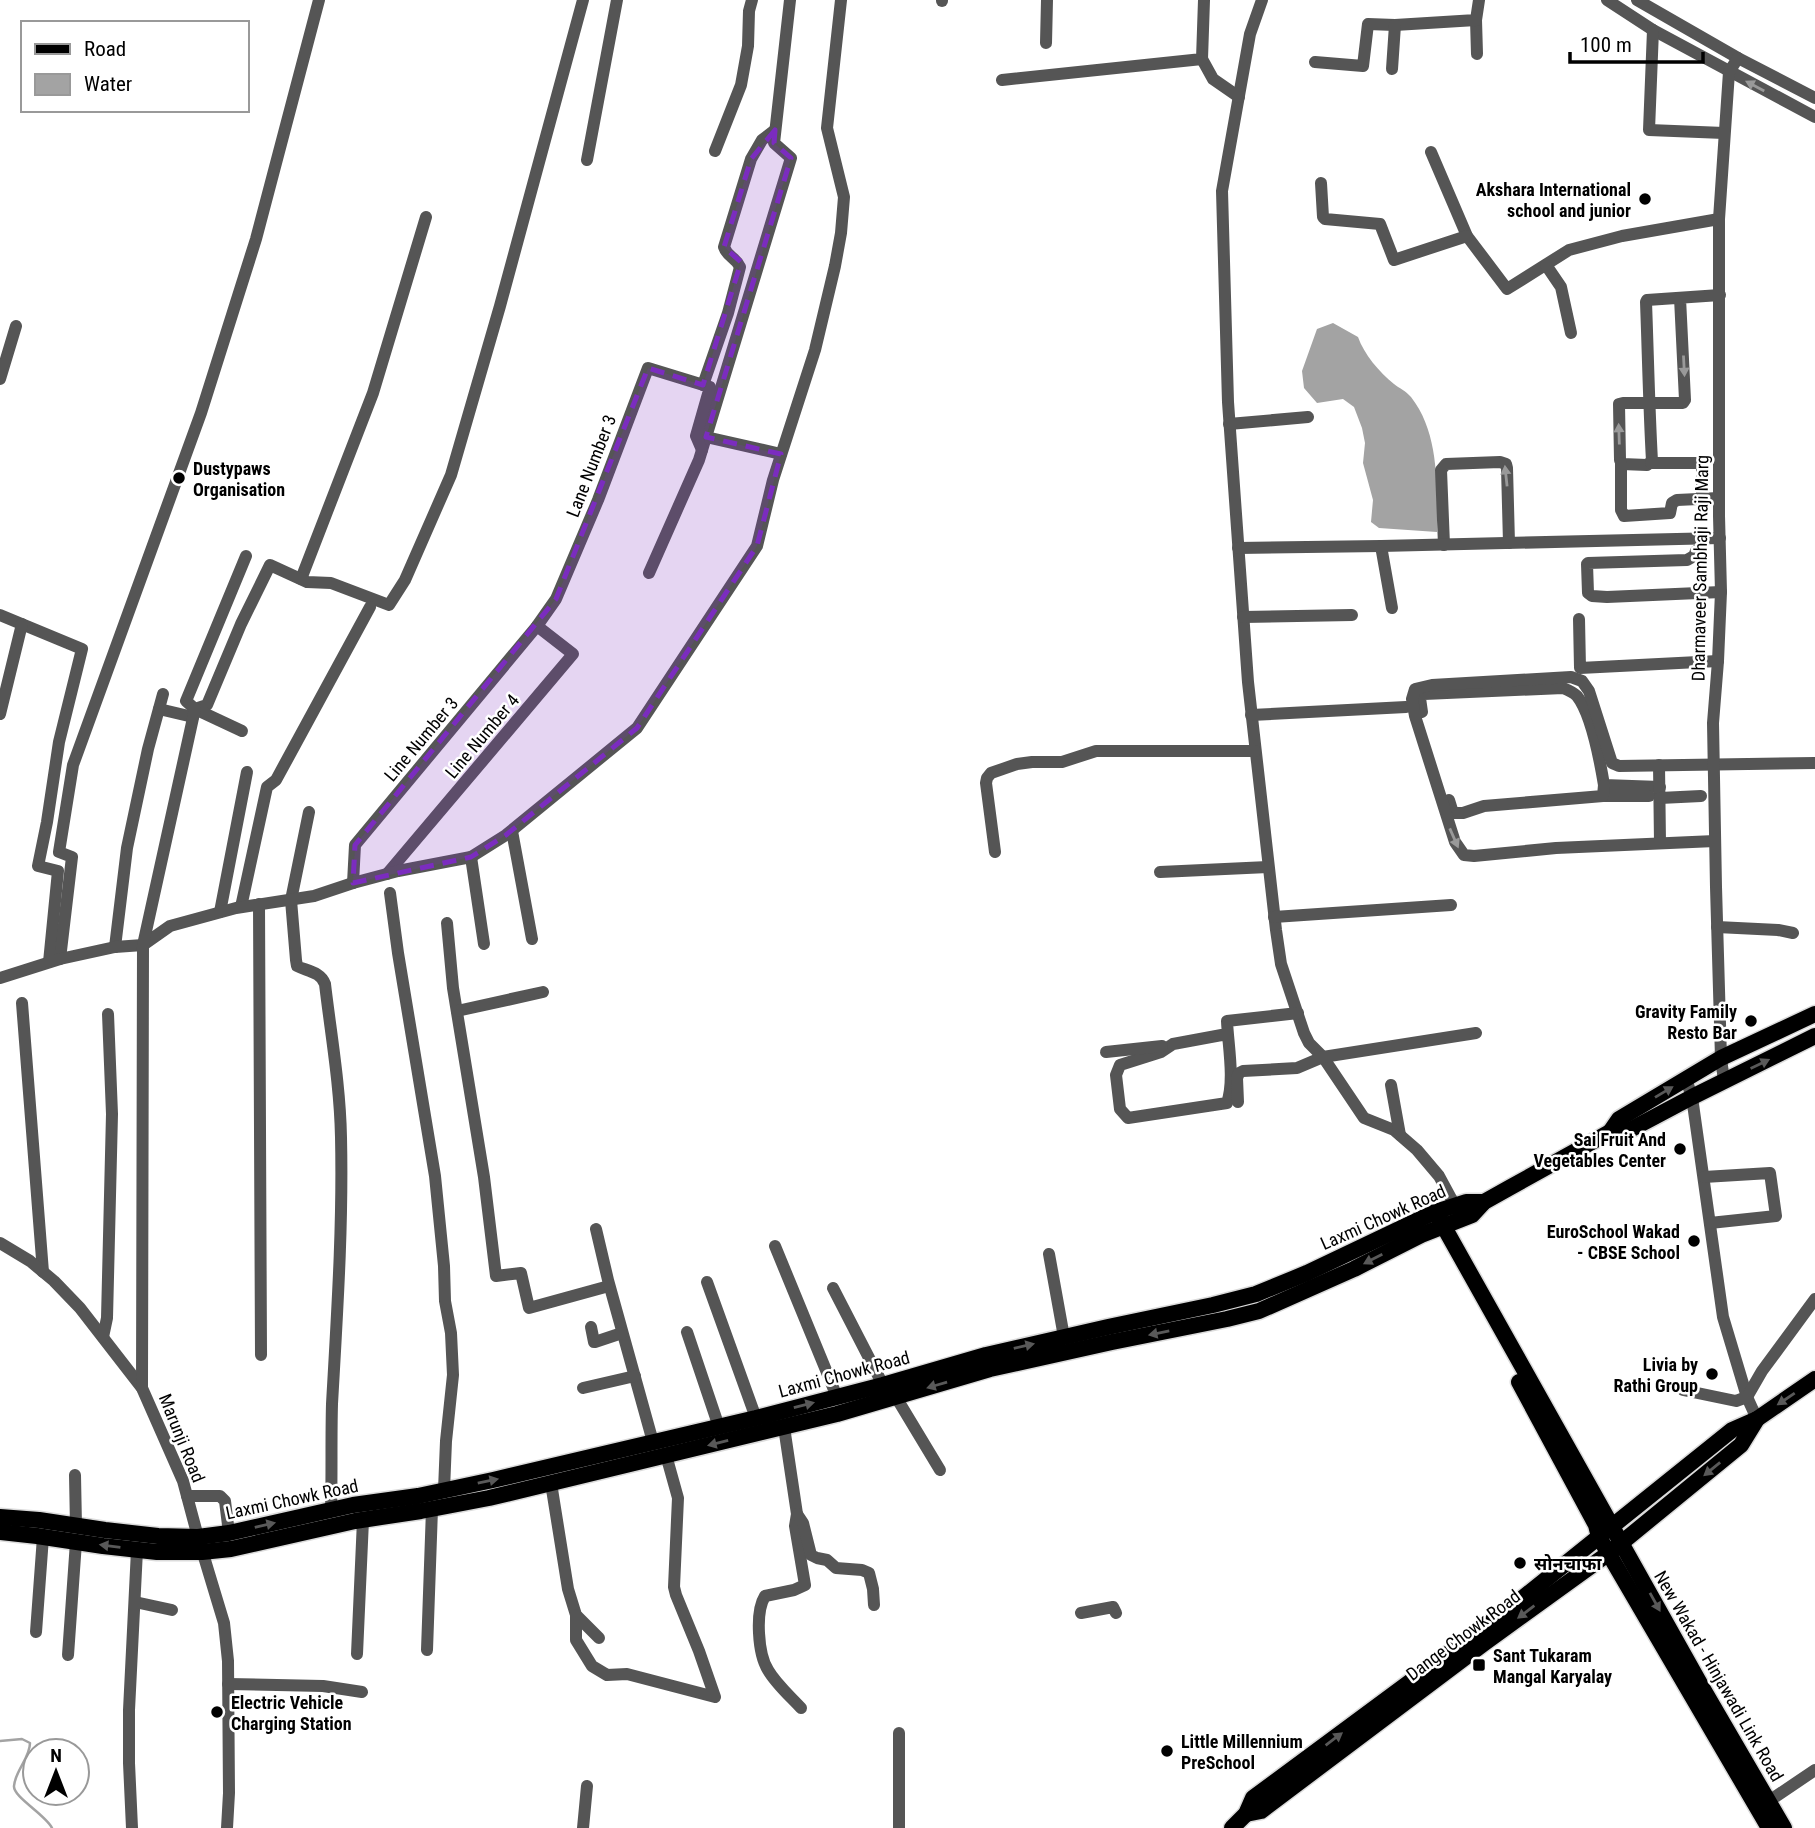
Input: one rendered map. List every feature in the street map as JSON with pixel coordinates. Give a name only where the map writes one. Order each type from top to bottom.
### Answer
[{"type":"main road","points":[[1435,1221],[1462,1219],[1472,1215],[1484,1202],[1610,1132],[1619,1118],[1721,1058],[1815,1014]]},
{"type":"main road","points":[[1610,1132],[1626,1132],[1815,1036]]},
{"type":"main road","name":"Laxmi Chowk Road","points":[[200,1545],[229,1533],[331,1510],[551,1483],[659,1452],[719,1426],[837,1397],[876,1392],[896,1397],[990,1369],[1259,1311],[1354,1269],[1435,1221],[1454,1205],[1484,1202]]},
{"type":"main road","name":"Laxmi Chowk Road","points":[[200,1545],[231,1549],[363,1520],[432,1509],[449,1495],[493,1480],[659,1452],[783,1427],[986,1355],[1256,1294],[1435,1221]]},
{"type":"main road","name":"New Wakad - Hinjawadi Link Road","points":[[1435,1221],[1596,1525],[1606,1532],[1763,1805],[1784,1828]]},
{"type":"main road","name":"Dange Chowk Road","points":[[1387,1708],[1732,1430],[1757,1419],[1815,1379]]},
{"type":"main road","name":"Dange Chowk Road","points":[[1233,1828],[1246,1814],[1253,1798],[1483,1643],[1615,1548],[1741,1445],[1757,1419]]},
{"type":"main road","points":[[0,1517],[137,1550],[200,1545]]},
{"type":"main road","points":[[0,1532],[44,1529]]},
{"type":"main road","points":[[76,1534],[158,1536],[200,1545]]},
{"type":"main road","name":"New Wakad - Hinjawadi Link Road","points":[[1763,1805],[1769,1828]]},
{"type":"street","points":[[54,961],[72,856],[59,852],[73,765],[201,413],[256,239],[319,0]]},
{"type":"street","points":[[142,1388],[143,945],[194,713],[207,705],[241,624],[270,565],[307,582],[331,583],[389,605],[405,580],[451,475],[583,0]]},
{"type":"street","points":[[587,160],[617,0]]},
{"type":"street","points":[[715,151],[741,85],[752,0]]},
{"type":"street","points":[[649,573],[704,443],[791,158],[774,143],[790,0]]},
{"type":"street","points":[[0,978],[54,961],[115,947],[143,945],[170,926],[220,912],[314,896],[387,874],[471,857],[512,831],[637,728],[757,547],[773,480],[815,350],[835,267],[844,197],[827,128],[841,0]]},
{"type":"street","points":[[1046,43],[1047,0]]},
{"type":"street","points":[[1204,0],[1202,60],[1213,79],[1239,97]]},
{"type":"street","points":[[1262,0],[1250,34],[1222,191],[1229,424],[1243,617],[1251,715],[1281,964],[1309,1043],[1323,1057],[1364,1118],[1394,1130],[1417,1150],[1439,1176],[1462,1219]]},
{"type":"street","points":[[1477,54],[1476,20],[1479,0]]},
{"type":"street","points":[[1607,0],[1653,30],[1815,117]]},
{"type":"street","points":[[1637,0],[1815,98]]},
{"type":"street","points":[[1315,62],[1363,66],[1369,19],[1395,25],[1476,20]]},
{"type":"street","points":[[1392,69],[1395,25]]},
{"type":"street","points":[[1653,30],[1649,130],[1724,133]]},
{"type":"street","points":[[1728,72],[1738,58]]},
{"type":"street","points":[[1002,80],[1202,60]]},
{"type":"street","name":"Dharmaveer Sambhaji Raji Marg","points":[[1724,1081],[1717,928],[1713,723],[1721,592],[1719,219],[1728,72]]},
{"type":"street","points":[[775,130],[762,140],[751,159],[724,247],[740,267],[728,313],[703,385],[710,387],[696,436],[704,443],[781,454]]},
{"type":"street","points":[[1431,152],[1467,236],[1507,289],[1569,250],[1622,236],[1719,219]]},
{"type":"street","points":[[1321,183],[1323,217],[1380,224],[1394,260],[1467,236]]},
{"type":"street","points":[[301,579],[373,393],[426,217]]},
{"type":"street","points":[[1546,265],[1561,287],[1572,332]]},
{"type":"street","points":[[1651,463],[1646,302],[1720,295]]},
{"type":"street","points":[[1680,298],[1685,400],[1683,403],[1623,403],[1618,406],[1621,510],[1624,516],[1665,514],[1670,513],[1674,501],[1719,498]]},
{"type":"street","points":[[0,379],[16,326]]},
{"type":"street","name":"Lane Number 3","points":[[537,626],[556,599],[598,500],[648,368],[703,385]]},
{"type":"street","points":[[1229,424],[1308,417]]},
{"type":"street","points":[[1444,545],[1443,467],[1446,464],[1500,462],[1506,464],[1507,468],[1509,543]]},
{"type":"street","points":[[1620,463],[1700,463],[1702,499]]},
{"type":"street","points":[[1238,548],[1509,543],[1720,544]]},
{"type":"street","points":[[1720,544],[1696,551],[1694,556],[1688,559],[1587,564],[1588,593],[1592,596],[1721,592]]},
{"type":"street","points":[[1381,547],[1392,608]]},
{"type":"street","points":[[194,713],[186,701],[246,556]]},
{"type":"street","points":[[1594,563],[1594,585],[1597,587]]},
{"type":"street","points":[[242,907],[267,787],[281,772],[370,607]]},
{"type":"street","points":[[0,615],[82,649],[59,742],[38,866],[58,871],[54,961]]},
{"type":"street","points":[[1243,617],[1352,615]]},
{"type":"street","points":[[1579,619],[1580,668],[1718,661]]},
{"type":"street","points":[[0,715],[22,624]]},
{"type":"street","name":"Line Number 4","points":[[387,874],[573,654],[537,626]]},
{"type":"street","name":"Line Number 3","points":[[353,883],[355,845],[537,626]]},
{"type":"street","points":[[1715,841],[1464,855],[1455,842],[1415,716],[1412,699],[1415,689],[1432,685],[1571,677],[1582,681],[1589,691],[1612,763],[1619,766],[1815,762]]},
{"type":"street","points":[[1604,791],[1589,720],[1578,697],[1572,692],[1563,688],[1424,694],[1420,698],[1420,706],[1453,813],[1463,813],[1484,806],[1604,791],[1701,796]]},
{"type":"street","points":[[115,947],[127,848],[163,694]]},
{"type":"street","points":[[1251,715],[1406,707]]},
{"type":"street","points":[[159,709],[194,713],[242,731]]},
{"type":"street","points":[[995,852],[986,783],[991,773],[1017,764],[1062,762],[1096,751],[1255,751]]},
{"type":"street","points":[[1659,765],[1656,793],[1661,843]]},
{"type":"street","points":[[220,912],[247,772]]},
{"type":"street","points":[[309,811],[291,900],[297,966],[318,974],[325,984],[335,1056],[341,1135],[342,1219],[332,1406],[331,1510]]},
{"type":"street","points":[[512,831],[533,939]]},
{"type":"street","points":[[471,857],[484,944]]},
{"type":"street","points":[[1160,872],[1268,867]]},
{"type":"street","points":[[390,893],[435,1176],[444,1266],[444,1295],[451,1333],[453,1375],[446,1441],[449,1495]]},
{"type":"street","points":[[259,904],[261,1355]]},
{"type":"street","points":[[1274,917],[1451,905]]},
{"type":"street","points":[[447,923],[457,1011],[484,1177],[496,1276],[521,1273],[529,1308],[610,1286]]},
{"type":"street","points":[[1717,928],[1793,933]]},
{"type":"street","points":[[457,1011],[543,992]]},
{"type":"street","points":[[22,1003],[43,1272]]},
{"type":"street","points":[[1173,1044],[1161,1052],[1120,1065],[1116,1075],[1119,1109],[1128,1118],[1227,1102],[1230,1092],[1227,1021],[1297,1013]]},
{"type":"street","points":[[103,1337],[107,1318],[112,1114],[108,1014]]},
{"type":"street","points":[[1238,1102],[1237,1078],[1243,1071],[1297,1068],[1323,1057],[1476,1033]]},
{"type":"street","points":[[1106,1052],[1227,1034]]},
{"type":"street","points":[[1686,1079],[1692,1097],[1723,1317],[1747,1397],[1757,1419]]},
{"type":"street","points":[[1391,1085],[1399,1135]]},
{"type":"street","points":[[1704,1177],[1770,1173],[1776,1216],[1710,1223]]},
{"type":"street","points":[[551,1483],[568,1589],[576,1615],[576,1640],[592,1666],[607,1675],[626,1674],[715,1697],[676,1595],[678,1498],[659,1452],[635,1376],[596,1229]]},
{"type":"street","name":"Marunji Road","points":[[0,1243],[43,1272],[80,1308],[103,1337],[142,1388],[183,1481],[224,1623],[229,1684],[227,1828]]},
{"type":"street","points":[[775,1246],[837,1397]]},
{"type":"street","points":[[1049,1254],[1064,1337]]},
{"type":"street","points":[[707,1282],[756,1418]]},
{"type":"street","points":[[833,1288],[876,1392]]},
{"type":"street","points":[[1683,1390],[1736,1401],[1747,1397],[1762,1371],[1815,1299]]},
{"type":"street","points":[[591,1327],[594,1342],[622,1333]]},
{"type":"street","points":[[687,1332],[719,1426]]},
{"type":"street","points":[[583,1388],[635,1376]]},
{"type":"street","points":[[896,1397],[940,1470]]},
{"type":"street","points":[[783,1427],[797,1514],[795,1526],[806,1585],[765,1596],[761,1602],[759,1632],[768,1670],[801,1707]]},
{"type":"street","points":[[68,1655],[76,1534],[75,1475]]},
{"type":"street","points":[[187,1496],[220,1496],[225,1501],[229,1533]]},
{"type":"street","points":[[427,1650],[432,1509]]},
{"type":"street","points":[[797,1514],[803,1523],[811,1555],[827,1560],[836,1568],[869,1573],[874,1605]]},
{"type":"street","points":[[357,1654],[363,1520]]},
{"type":"street","points":[[36,1632],[44,1529]]},
{"type":"street","points":[[132,1828],[129,1723],[137,1550]]},
{"type":"street","points":[[135,1602],[172,1610]]},
{"type":"street","points":[[1081,1614],[1113,1606],[1116,1613]]},
{"type":"street","points":[[576,1615],[599,1638]]},
{"type":"street","points":[[229,1684],[323,1686],[362,1692]]},
{"type":"street","points":[[899,1733],[899,1828]]},
{"type":"street","points":[[1763,1805],[1815,1770]]},
{"type":"street","points":[[583,1828],[587,1786]]},
{"type":"highlighted area","points":[[775,130],[774,143],[791,158],[706,437],[781,454],[757,546],[637,728],[506,835],[471,857],[353,883],[355,845],[556,599],[648,368],[703,385],[741,262],[724,247],[751,159]]},
{"type":"water","points":[[1333,323],[1358,337],[1378,368],[1409,395],[1420,412],[1432,444],[1435,462],[1437,532],[1379,528],[1371,522],[1373,500],[1363,463],[1365,443],[1354,407],[1343,399],[1317,403],[1304,388],[1302,371],[1317,329]]},
{"type":"waterway","points":[[0,1741],[22,1739],[30,1743],[28,1754],[15,1780],[15,1790],[52,1828]]},
{"type":"place","name":"Akshara International school and junior","points":[[1645,199]]},
{"type":"place","name":"Dustypaws Organisation","points":[[179,478]]},
{"type":"place","name":"Gravity Family Resto Bar","points":[[1751,1021]]},
{"type":"place","name":"Sai Fruit And Vegetables Center","points":[[1680,1149]]},
{"type":"place","name":"EuroSchool Wakad - CBSE School","points":[[1694,1241]]},
{"type":"place","name":"Livia by Rathi Group","points":[[1712,1374]]},
{"type":"place","name":"सोनचाफा","points":[[1520,1563]]},
{"type":"place","name":"Sant Tukaram Mangal Karyalay","points":[[1479,1665]]},
{"type":"place","name":"Electric Vehicle Charging Station","points":[[217,1712]]},
{"type":"place","name":"Little Millennium PreSchool","points":[[1167,1751]]}]
